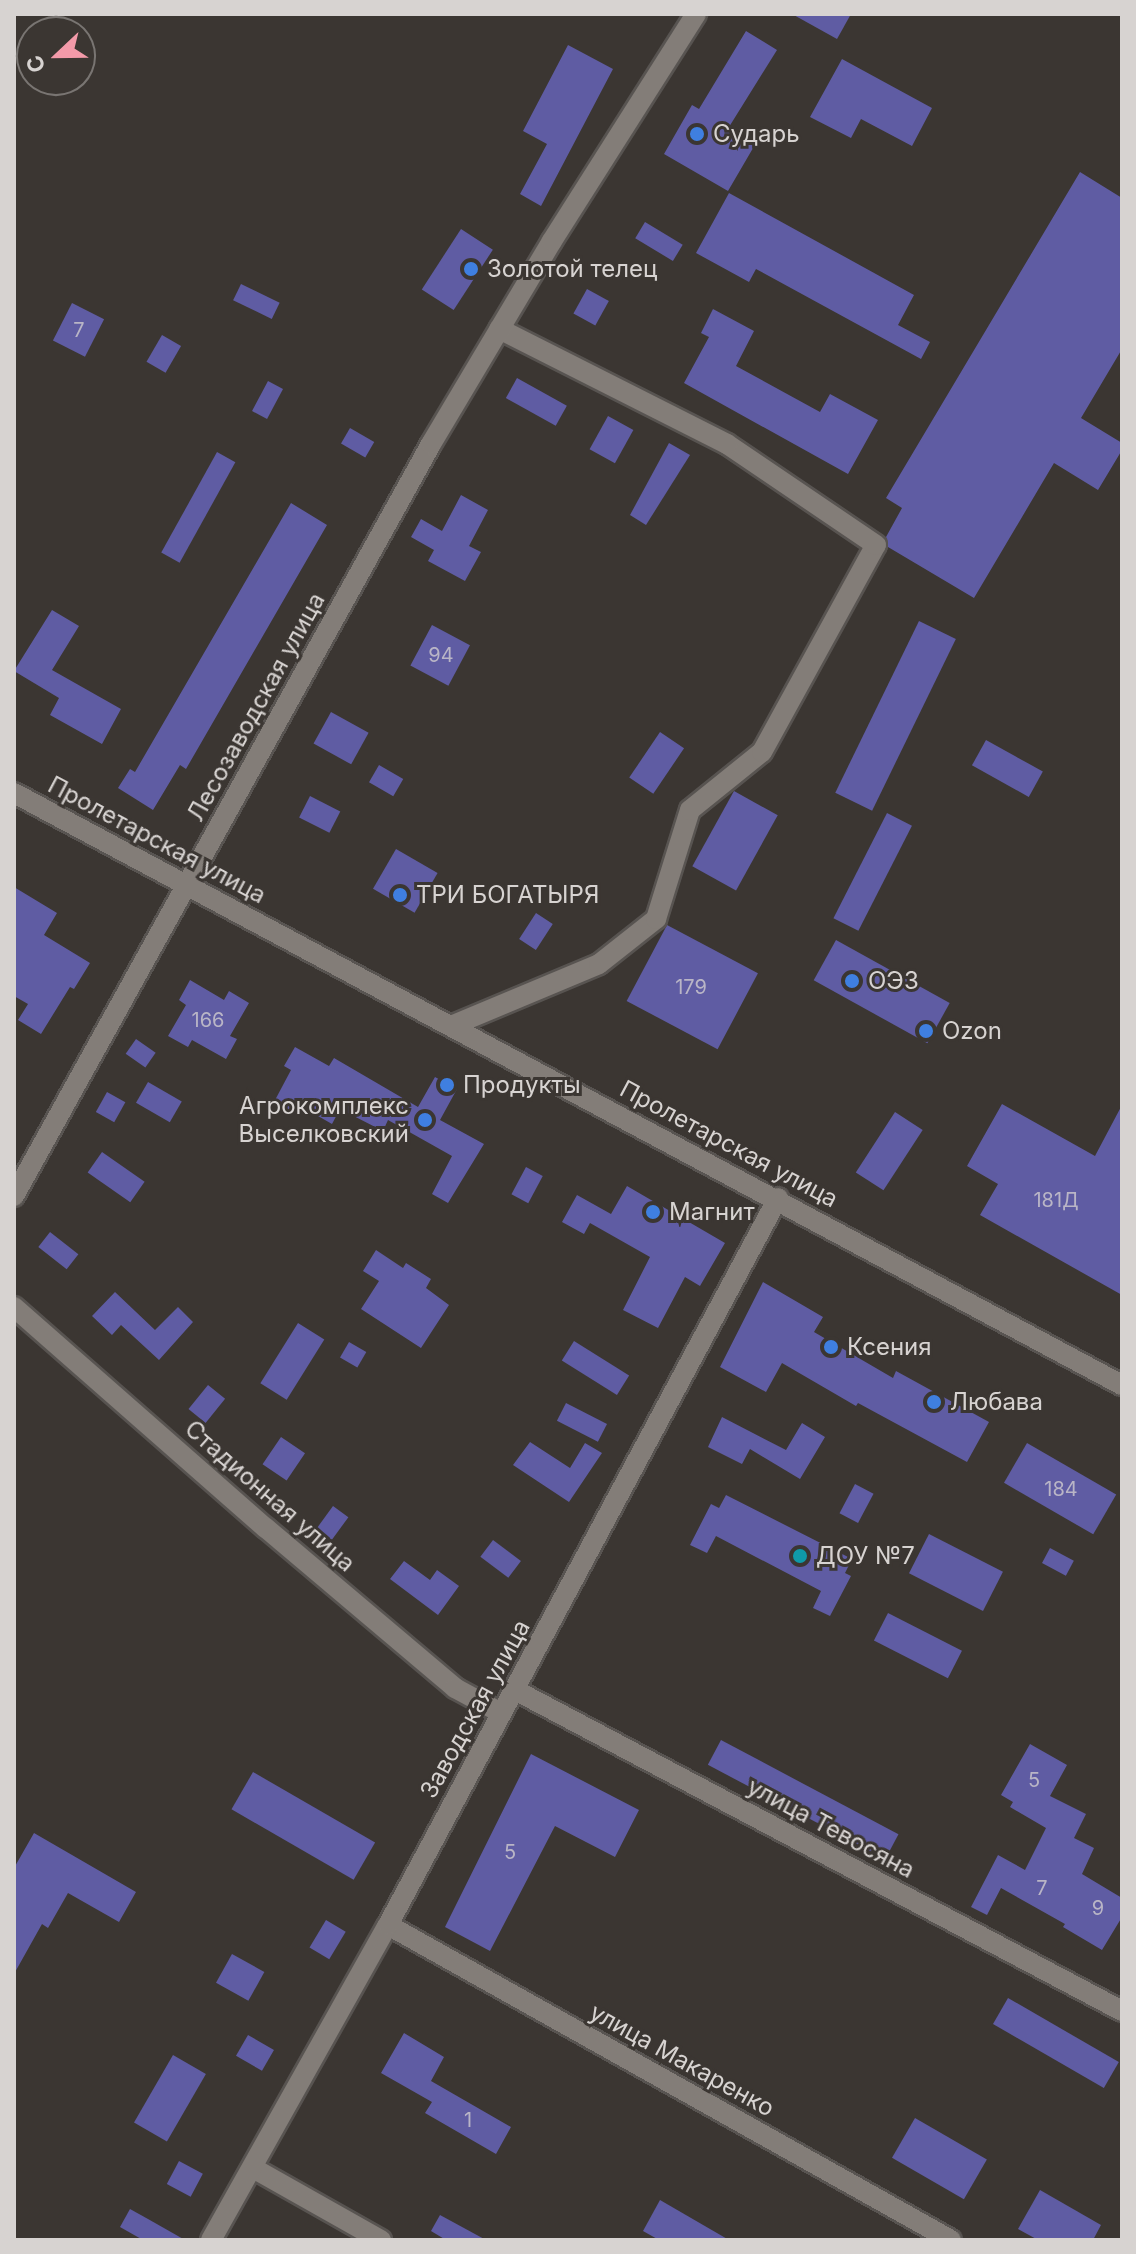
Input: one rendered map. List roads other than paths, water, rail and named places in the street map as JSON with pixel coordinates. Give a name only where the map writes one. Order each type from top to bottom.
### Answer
[{"type":"street","name":"Лесозаводская улица","points":[[14,1196],[431,444],[499,329],[696,14]]},
{"type":"street","points":[[451,1026],[599,964],[656,919],[690,810],[762,752],[876,545],[727,444],[499,329]]},
{"type":"street","name":"Пролетарская улица","points":[[14,793],[778,1198],[1122,1385]]},
{"type":"street","name":"Заводская улица","points":[[211,2240],[388,1925],[778,1198]]},
{"type":"street","name":"Стадионная улица","points":[[14,1307],[266,1528],[455,1688],[501,1713]]},
{"type":"street","name":"улица Тевосяна","points":[[515,1690],[1122,2011]]},
{"type":"street","name":"улица Макаренко","points":[[388,1925],[951,2240]]},
{"type":"street","points":[[253,2168],[381,2240]]},
{"type":"place","name":"Сударь","points":[[697,134]]},
{"type":"place","name":"Золотой телец","points":[[471,269]]},
{"type":"place","name":"ТРИ БОГАТЫРЯ","points":[[400,895]]},
{"type":"place","name":"ОЭЗ","points":[[852,981]]},
{"type":"place","name":"Ozon","points":[[926,1031]]},
{"type":"place","name":"Продукты","points":[[447,1085]]},
{"type":"place","name":"Агрокомплекс Выселковский","points":[[425,1120]]},
{"type":"place","name":"Магнит","points":[[653,1212]]},
{"type":"place","name":"Ксения","points":[[831,1347]]},
{"type":"place","name":"Любава","points":[[934,1402]]},
{"type":"place","name":"ДОУ №7","points":[[800,1556]]}]
